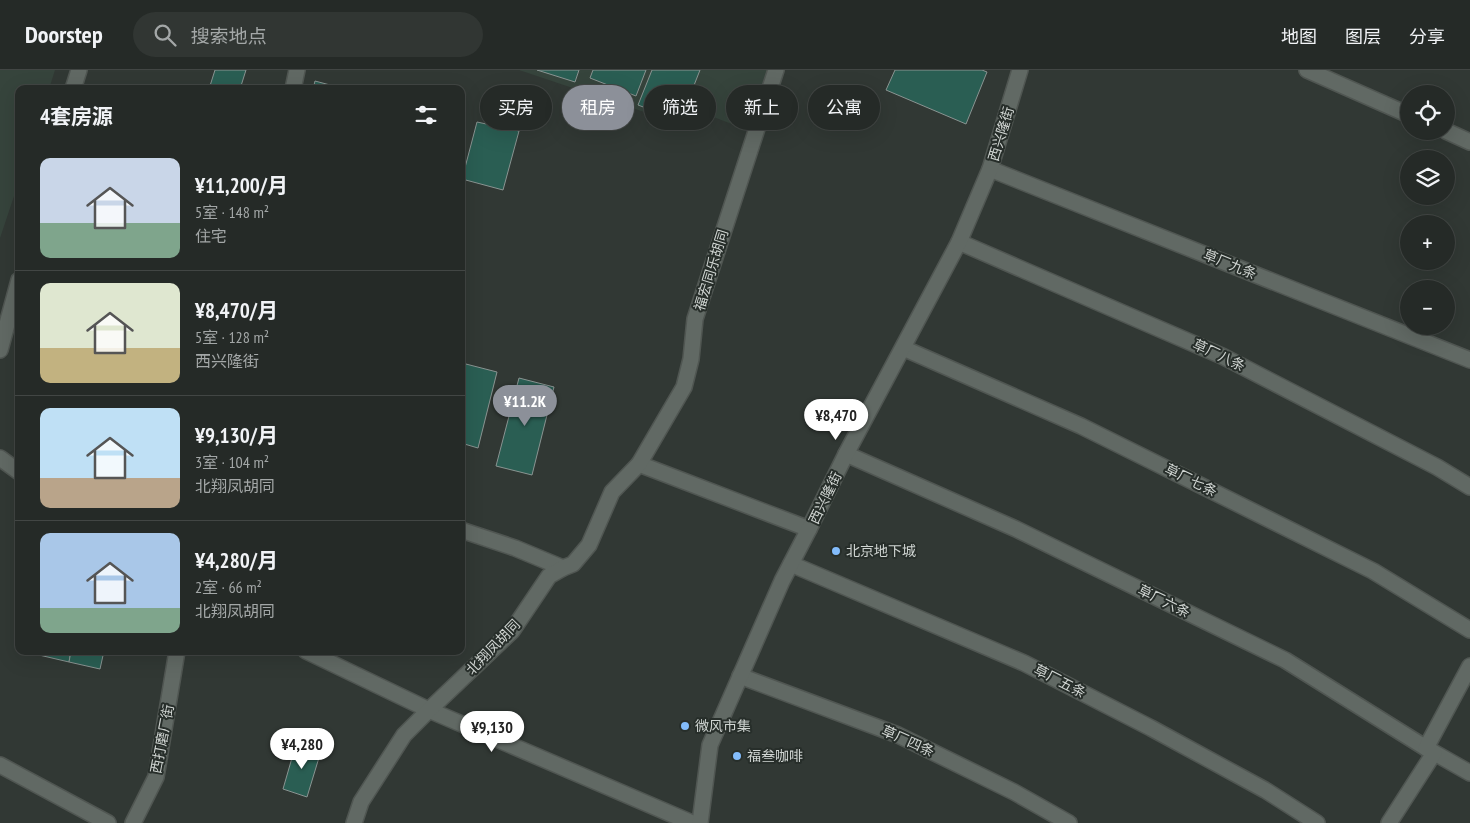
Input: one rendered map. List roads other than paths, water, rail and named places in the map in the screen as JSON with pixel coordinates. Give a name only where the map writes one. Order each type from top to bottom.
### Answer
[{"type":"street","points":[[74,85],[79,70]]},
{"type":"street","points":[[294,85],[297,70]]},
{"type":"street","name":"福宏同乐胡同","points":[[639,464],[684,387],[691,359],[696,319],[776,70]]},
{"type":"street","name":"西兴隆街","points":[[700,823],[710,745],[791,564],[846,454],[959,242],[990,169],[1020,70]]},
{"type":"street","points":[[1307,70],[1400,111]]},
{"type":"street","points":[[1455,135],[1470,142]]},
{"type":"street","name":"草厂九条","points":[[990,169],[1470,360]]},
{"type":"street","name":"草厂八条","points":[[959,242],[1222,356],[1437,467],[1470,486]]},
{"type":"street","points":[[0,350],[15,295]]},
{"type":"street","name":"草厂七条","points":[[903,348],[1090,430],[1373,571],[1470,629]]},
{"type":"street","name":"草厂六条","points":[[846,454],[1016,529],[1285,660],[1430,751],[1470,773]]},
{"type":"street","points":[[0,458],[15,469]]},
{"type":"street","points":[[639,464],[809,529]]},
{"type":"street","name":"北翔凤胡同","points":[[354,823],[361,802],[404,735],[512,631],[549,576],[572,564],[589,545],[612,492],[639,464]]},
{"type":"street","points":[[465,531],[515,548],[562,568]]},
{"type":"street","name":"草厂五条","points":[[791,564],[1024,662],[1265,790],[1317,823]]},
{"type":"street","name":"西打磨厂街","points":[[133,823],[156,777],[176,655]]},
{"type":"street","points":[[314,655],[429,710],[692,823]]},
{"type":"street","points":[[1389,823],[1430,751],[1470,666]]},
{"type":"street","name":"草厂四条","points":[[740,676],[898,735],[1014,792],[1069,823]]},
{"type":"street","points":[[0,765],[108,823]]},
{"type":"place","name":"北京地下城","points":[[836,551]]},
{"type":"place","name":"微风市集","points":[[685,726]]},
{"type":"place","name":"福叁咖啡","points":[[737,756]]}]
